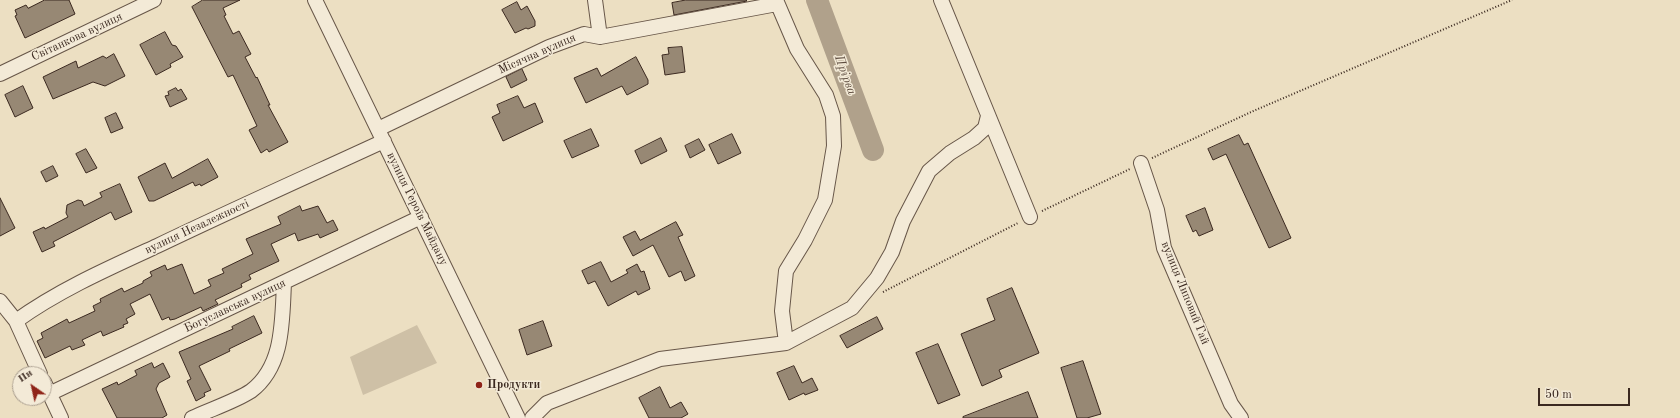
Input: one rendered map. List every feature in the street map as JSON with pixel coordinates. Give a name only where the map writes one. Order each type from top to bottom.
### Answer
[{"type":"street","name":"Світанкова вулиця","points":[[0,74],[154,0]]},
{"type":"street","name":"вулиця Героїв Майдану","points":[[315,0],[518,418]]},
{"type":"street","points":[[595,0],[600,37]]},
{"type":"street","name":"Місячна вулиця","points":[[381,135],[549,47],[584,34],[600,37],[776,2]]},
{"type":"street","points":[[776,2],[797,48],[826,95],[833,116],[834,146],[825,200],[805,240],[786,271],[782,311],[786,343]]},
{"type":"street","points":[[947,3],[988,116],[1030,217]]},
{"type":"street","points":[[532,418],[547,403],[660,358],[786,343],[852,308],[876,278],[892,252],[903,221],[929,171],[950,153],[974,138],[985,128],[988,116]]},
{"type":"street","name":"вулиця Незалежності","points":[[16,321],[32,309],[88,278],[248,203],[381,135]]},
{"type":"street","name":"вулиця Липовий Гай","points":[[1141,163],[1157,210],[1164,248],[1231,404],[1241,418]]},
{"type":"street","name":"Богуславська вулиця","points":[[52,386],[284,283],[421,217]]},
{"type":"street","points":[[192,418],[250,391],[263,380],[279,346],[282,328],[284,283]]},
{"type":"street","points":[[0,301],[16,321],[36,366]]},
{"type":"street","points":[[52,399],[61,418]]},
{"type":"path","points":[[879,294],[1030,217],[1141,163],[1251,112],[1512,0]]},
{"type":"shaded area","points":[[417,325],[437,363],[363,395],[350,357]]},
{"type":"building","points":[[45,0],[69,0],[75,14],[25,38],[15,16],[17,15],[15,10],[26,5],[28,8]]},
{"type":"building","points":[[203,0],[240,0],[223,8],[226,15],[224,16],[233,34],[239,31],[251,54],[245,57],[256,78],[257,77],[270,105],[268,105],[288,142],[269,152],[267,149],[261,153],[249,130],[257,126],[233,75],[228,77],[192,7]]},
{"type":"building","points":[[686,0],[747,1],[674,15],[672,3]]},
{"type":"building","points":[[517,2],[521,10],[527,6],[535,21],[535,26],[515,33],[502,10]]},
{"type":"building","points":[[165,32],[172,45],[176,46],[183,57],[170,64],[171,67],[156,75],[140,45]]},
{"type":"building","points":[[682,47],[685,72],[665,75],[662,55],[669,54],[668,48]]},
{"type":"building","points":[[114,54],[125,76],[105,86],[93,82],[53,99],[43,77],[76,61],[78,68],[103,56],[106,58]]},
{"type":"building","points":[[636,57],[648,80],[648,84],[627,95],[622,86],[586,103],[574,78],[597,68],[601,76]]},
{"type":"building","points":[[522,69],[527,80],[511,88],[506,77]]},
{"type":"building","points":[[23,86],[33,108],[15,117],[5,95]]},
{"type":"building","points":[[176,88],[178,91],[181,89],[187,99],[170,107],[165,96],[169,95],[168,92]]},
{"type":"building","points":[[518,96],[524,108],[535,103],[543,122],[503,141],[492,117],[500,113],[497,105]]},
{"type":"building","points":[[116,113],[123,128],[111,133],[105,118]]},
{"type":"building","points":[[591,129],[599,146],[572,158],[564,141]]},
{"type":"building","points":[[732,134],[741,153],[718,164],[709,145]]},
{"type":"building","points":[[1239,135],[1244,145],[1248,143],[1291,238],[1269,248],[1226,154],[1213,160],[1208,149]]},
{"type":"building","points":[[661,138],[667,151],[641,164],[635,151]]},
{"type":"building","points":[[699,139],[705,150],[690,158],[685,146]]},
{"type":"building","points":[[86,149],[97,168],[86,173],[76,154]]},
{"type":"building","points":[[208,159],[218,177],[201,186],[200,184],[195,186],[193,182],[154,201],[149,201],[138,177],[165,163],[172,178]]},
{"type":"building","points":[[53,166],[58,176],[46,182],[41,172]]},
{"type":"building","points":[[120,184],[132,212],[115,220],[111,212],[53,242],[55,246],[42,252],[33,232],[44,227],[45,229],[68,217],[66,213],[67,205],[78,200],[82,201],[84,206],[102,197],[100,193]]},
{"type":"building","points":[[0,198],[15,228],[0,236]]},
{"type":"building","points":[[300,206],[302,211],[318,206],[327,223],[333,220],[338,230],[320,238],[318,234],[298,241],[295,233],[271,244],[279,261],[249,275],[251,279],[241,284],[242,287],[215,300],[218,304],[203,311],[201,307],[175,319],[170,320],[169,317],[162,320],[150,294],[130,304],[135,314],[126,319],[128,323],[123,325],[124,327],[103,336],[101,331],[82,340],[85,345],[72,350],[70,346],[45,358],[37,341],[43,338],[41,333],[67,319],[69,323],[95,311],[93,306],[101,302],[100,299],[122,288],[124,292],[143,283],[143,281],[152,276],[150,272],[165,265],[167,270],[182,264],[194,294],[211,286],[208,280],[224,273],[222,269],[253,254],[246,239],[281,224],[278,217]]},
{"type":"building","points":[[1205,208],[1213,230],[1199,236],[1196,230],[1193,232],[1186,216]]},
{"type":"building","points":[[676,222],[683,235],[678,237],[695,276],[685,281],[681,271],[669,277],[653,245],[633,256],[623,237],[635,231],[640,240]]},
{"type":"building","points":[[601,262],[611,282],[628,273],[626,270],[637,264],[641,272],[644,271],[650,289],[638,295],[636,291],[608,306],[595,281],[588,284],[582,271]]},
{"type":"building","points":[[1012,288],[1039,353],[999,370],[1002,377],[982,386],[961,334],[995,320],[987,299]]},
{"type":"building","points":[[254,316],[262,333],[199,366],[211,390],[204,393],[205,396],[196,401],[187,381],[191,379],[179,352],[233,329],[232,327]]},
{"type":"building","points":[[877,317],[883,329],[847,348],[840,336]]},
{"type":"building","points":[[543,321],[552,346],[527,355],[519,330]]},
{"type":"building","points":[[938,344],[960,395],[938,404],[916,353]]},
{"type":"building","points":[[1083,361],[1101,414],[1087,418],[1077,418],[1061,368]]},
{"type":"building","points":[[152,363],[154,368],[163,363],[170,377],[159,383],[156,389],[167,415],[162,418],[117,418],[102,389],[117,382],[118,385],[137,375],[135,371]]},
{"type":"building","points":[[794,366],[802,383],[812,378],[818,390],[805,395],[804,393],[789,400],[777,373]]},
{"type":"building","points":[[660,387],[670,408],[681,402],[688,414],[681,418],[649,418],[639,398]]},
{"type":"building","points":[[1028,392],[1038,418],[963,418],[963,417]]},
{"type":"waterway","name":"Прірва","points":[[817,0],[873,150]]},
{"type":"place","name":"Продукти","points":[[479,385]]}]
